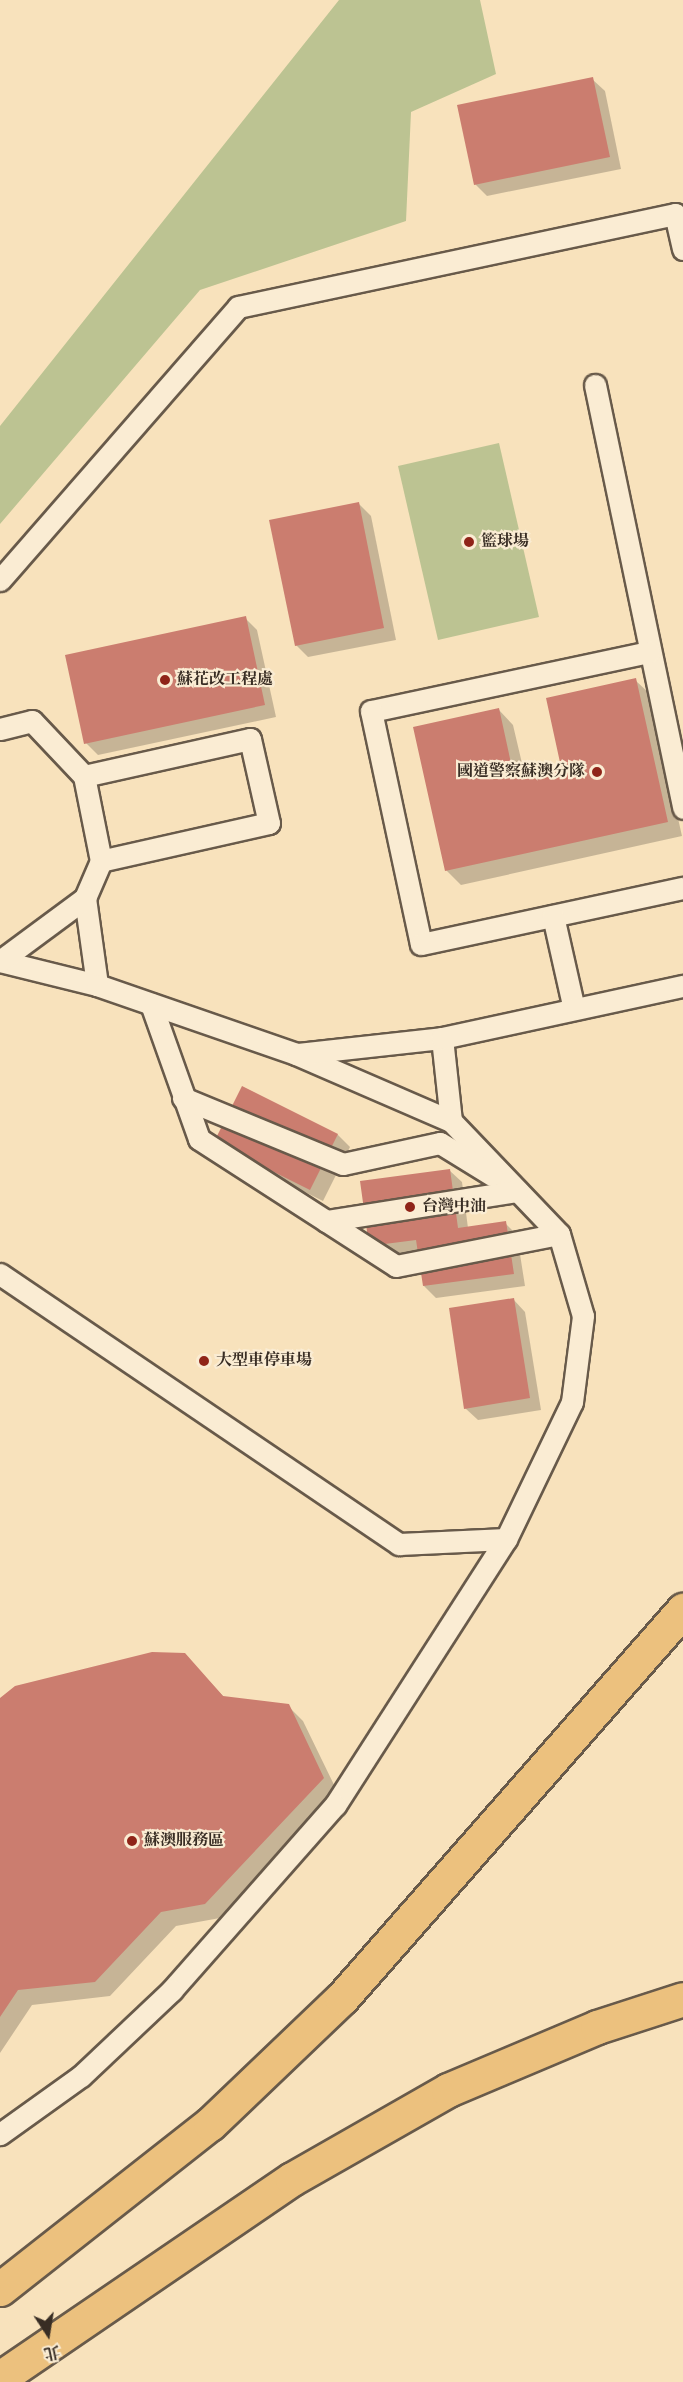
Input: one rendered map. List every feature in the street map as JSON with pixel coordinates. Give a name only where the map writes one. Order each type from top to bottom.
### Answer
[{"type":"highway","points":[[0,2289],[210,2124],[342,1998],[683,1610]]},
{"type":"highway","points":[[0,2378],[292,2179],[448,2090],[597,2027],[683,1999]]},
{"type":"highway","points":[[34,2382],[292,2179]]},
{"type":"highway","points":[[0,2276],[64,2240]]},
{"type":"lane","points":[[0,580],[238,307],[675,214],[683,249]]},
{"type":"lane","points":[[595,385],[683,808]]},
{"type":"lane","points":[[649,652],[370,711],[421,944],[683,888]]},
{"type":"lane","points":[[0,729],[32,721],[84,776],[101,861],[86,898],[97,985]]},
{"type":"lane","points":[[84,776],[250,739],[269,823],[101,861]]},
{"type":"lane","points":[[0,961],[86,898]]},
{"type":"lane","points":[[553,916],[574,1009]]},
{"type":"lane","points":[[0,961],[97,985],[296,1054],[451,1121],[559,1234],[583,1316],[572,1402],[506,1539],[335,1805],[172,1990],[81,2076],[0,2134]]},
{"type":"lane","points":[[296,1054],[442,1038],[683,986]]},
{"type":"lane","points":[[151,1004],[199,1139],[396,1266],[559,1234]]},
{"type":"lane","points":[[442,1038],[451,1121]]},
{"type":"lane","points":[[183,1098],[342,1164],[440,1143],[518,1191]]},
{"type":"lane","points":[[326,1221],[518,1191]]},
{"type":"lane","points":[[0,1274],[399,1544],[506,1539]]},
{"type":"green space","points":[[339,0],[480,0],[496,74],[411,112],[406,221],[200,290],[0,524],[0,426]]},
{"type":"green space","name":"籃球場","points":[[499,443],[539,617],[438,640],[398,466]]},
{"type":"building","points":[[593,77],[610,157],[474,185],[457,105]]},
{"type":"building","points":[[359,502],[384,628],[295,646],[269,520]]},
{"type":"building","name":"蘇花改工程處","points":[[246,616],[265,705],[84,744],[65,655]]},
{"type":"building","name":"國道警察蘇澳分隊","points":[[636,678],[668,822],[445,871],[413,727],[499,708],[514,777],[561,767],[546,698]]},
{"type":"building","points":[[242,1086],[338,1134],[310,1190],[214,1142]]},
{"type":"building","points":[[450,1169],[458,1228],[506,1221],[514,1274],[423,1286],[416,1240],[369,1246],[360,1181]]},
{"type":"building","points":[[514,1298],[530,1398],[464,1409],[449,1308]]},
{"type":"building","name":"蘇澳服務區","points":[[152,1652],[185,1653],[223,1696],[289,1704],[324,1778],[205,1904],[161,1912],[95,1982],[18,1990],[0,2017],[0,1698],[15,1686]]},
{"type":"place","name":"籃球場","points":[[469,542]]},
{"type":"place","name":"蘇花改工程處","points":[[165,680]]},
{"type":"place","name":"國道警察蘇澳分隊","points":[[597,772]]},
{"type":"place","name":"台灣中油","points":[[410,1207]]},
{"type":"place","name":"大型車停車場","points":[[204,1361]]},
{"type":"place","name":"蘇澳服務區","points":[[132,1841]]}]
